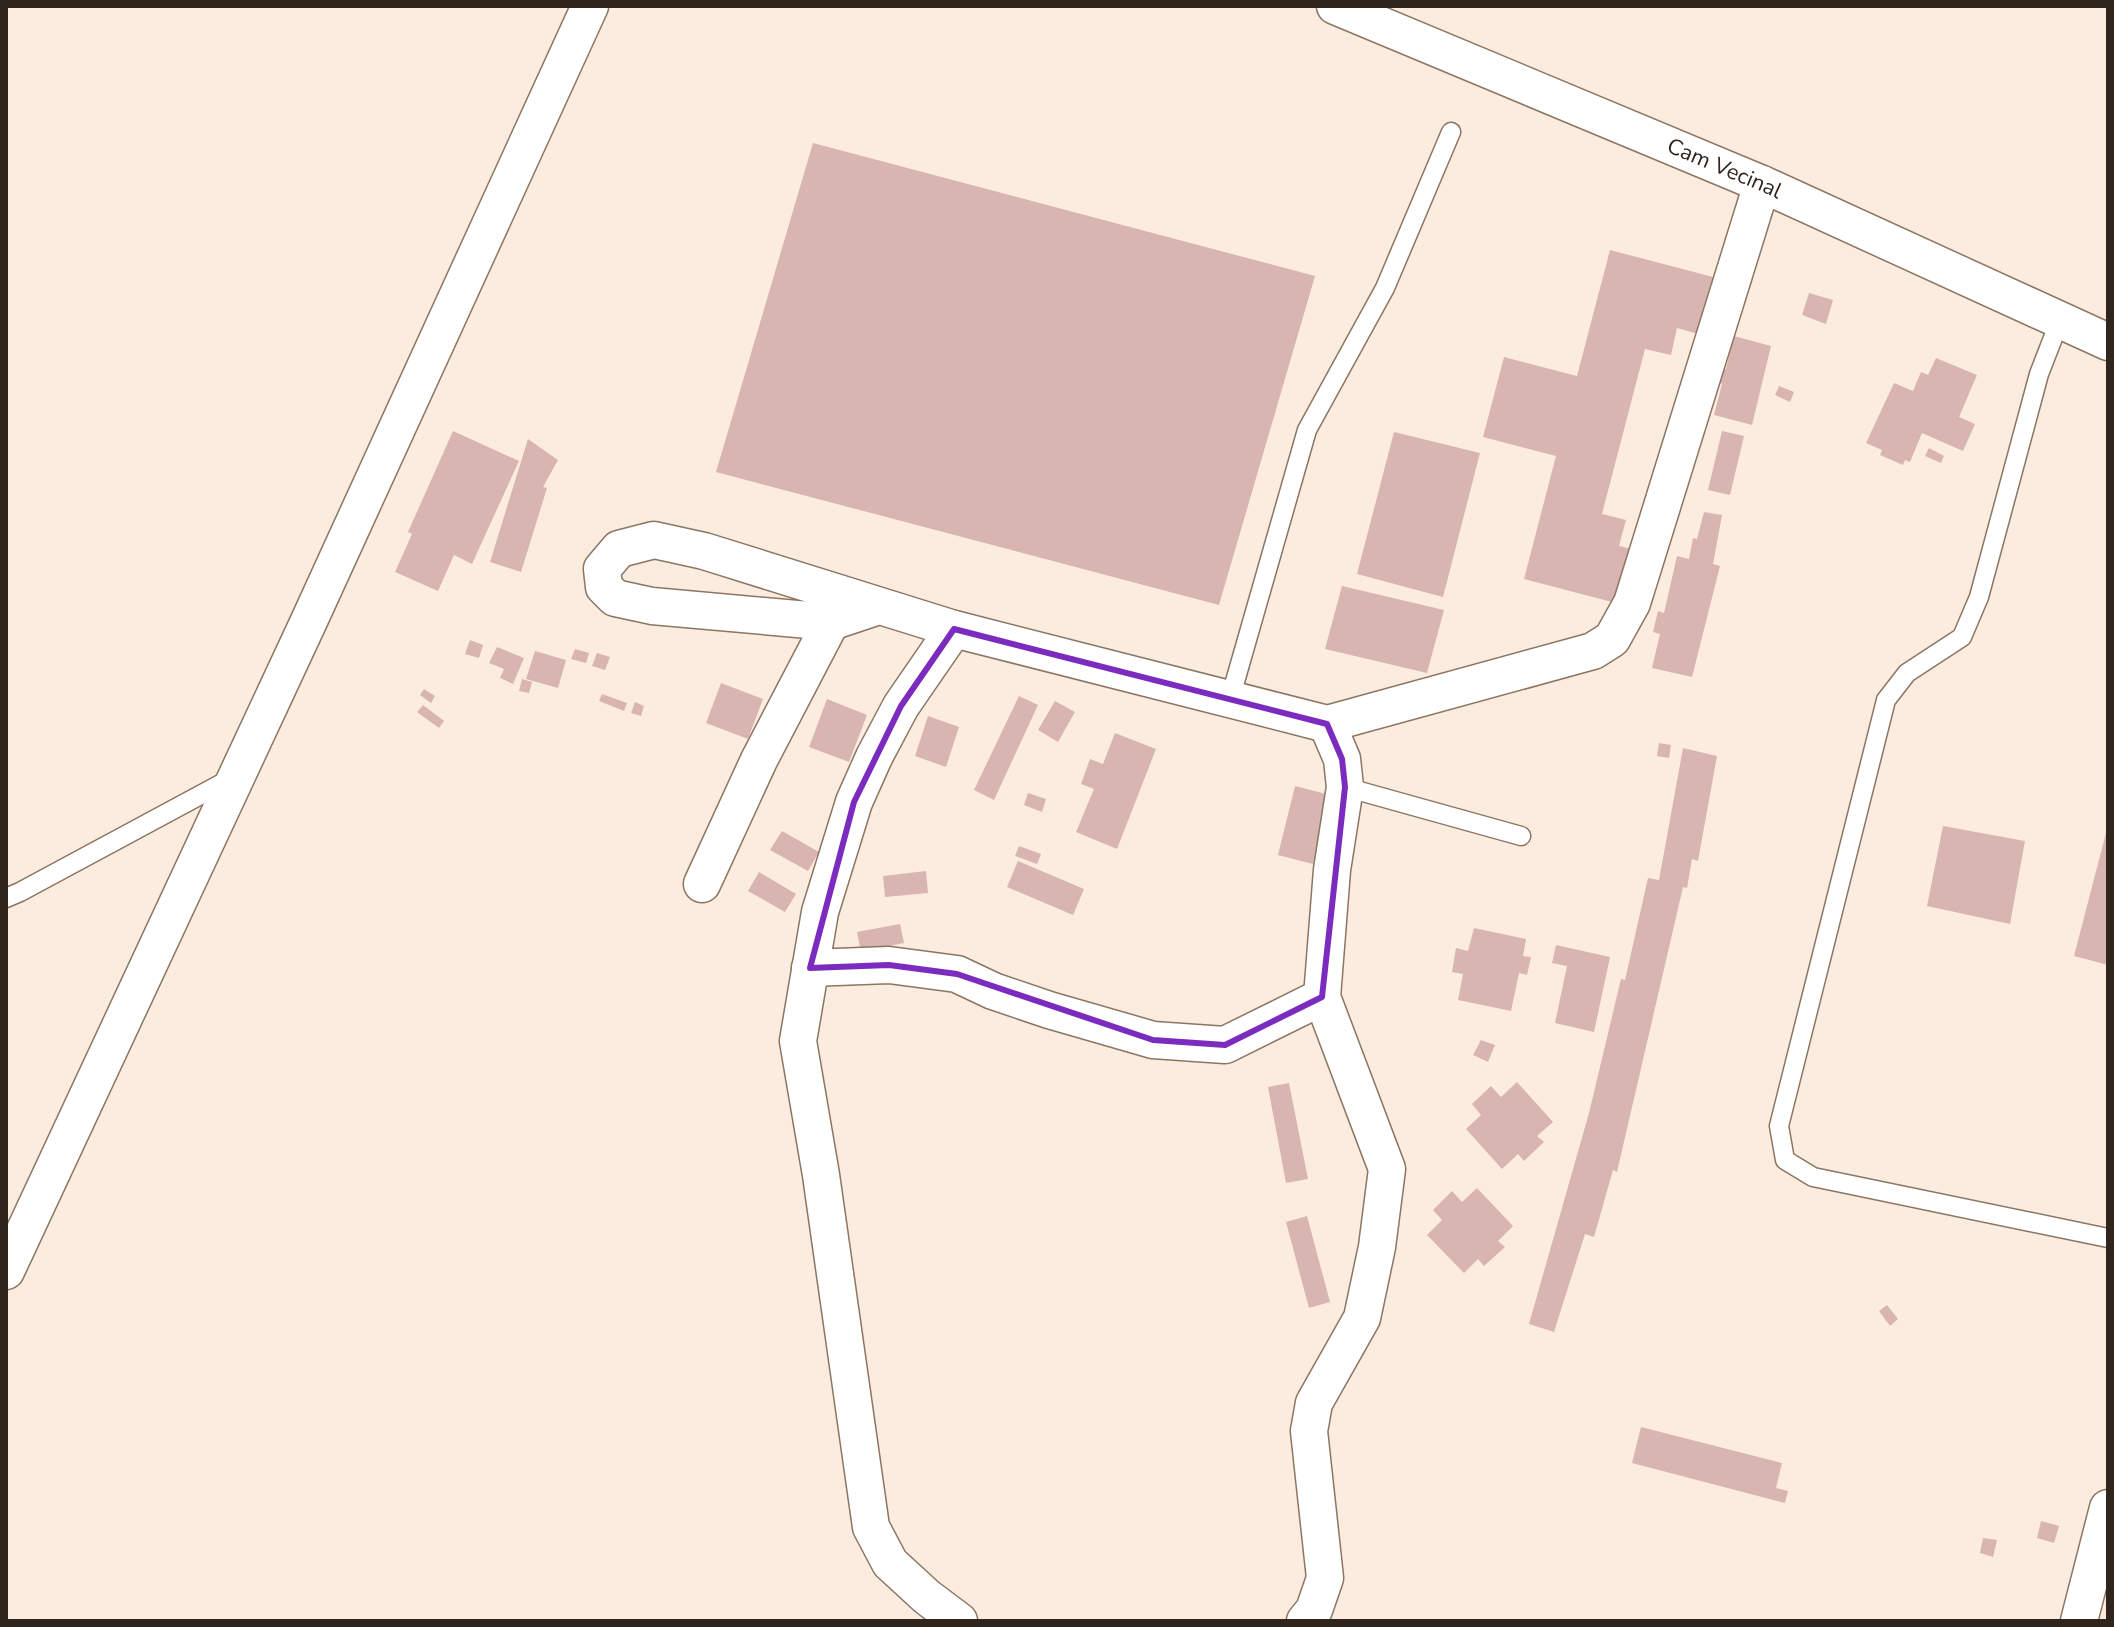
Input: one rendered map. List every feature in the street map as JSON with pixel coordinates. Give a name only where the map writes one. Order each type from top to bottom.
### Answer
[{"type":"street","points":[[6,1271],[590,6]]},
{"type":"street","name":"Cam Vecinal","points":[[1335,6],[1762,184],[2108,342]]},
{"type":"street","points":[[879,606],[831,622],[652,606],[615,598],[604,587],[602,569],[619,549],[654,540],[704,551],[954,629],[1327,724],[1593,651],[1612,639],[1632,603],[1762,184]]},
{"type":"street","points":[[702,884],[759,760],[831,622]]},
{"type":"street","points":[[954,629],[901,706],[854,802],[820,912],[798,1041],[821,1175],[871,1527],[890,1563],[959,1621]]},
{"type":"street","points":[[1305,1621],[1314,1610],[1325,1578],[1309,1431],[1314,1403],[1362,1318],[1377,1247],[1387,1169],[1322,997],[1332,870],[1345,787],[1342,759],[1327,724]]},
{"type":"street","points":[[810,968],[889,965],[957,974],[993,991],[1153,1040],[1225,1045],[1322,997]]},
{"type":"street","points":[[2079,1621],[2108,1508]]},
{"type":"lane","points":[[1230,699],[1307,430],[1385,288],[1451,132]]},
{"type":"lane","points":[[2060,320],[2039,374],[1979,597],[1962,637],[1907,673],[1886,700],[1779,1126],[1785,1160],[1813,1177],[2108,1238]]},
{"type":"lane","points":[[6,898],[236,775]]},
{"type":"lane","points":[[1345,787],[1521,836]]},
{"type":"highlighted area","points":[[954,629],[1327,724],[1342,759],[1345,787],[1322,997],[1225,1045],[1153,1040],[957,974],[889,965],[810,968],[854,802],[901,706]]},
{"type":"building","points":[[813,143],[1315,276],[1219,605],[716,472]]},
{"type":"building","points":[[1610,250],[1717,278],[1702,335],[1677,328],[1671,355],[1645,349],[1602,514],[1626,520],[1619,546],[1646,552],[1631,607],[1524,579],[1556,456],[1483,437],[1504,357],[1577,376]]},
{"type":"building","points":[[1809,293],[1833,300],[1826,324],[1802,315]]},
{"type":"building","points":[[1734,336],[1771,346],[1752,425],[1714,415],[1722,384],[1715,379],[1720,368],[1726,369]]},
{"type":"building","points":[[1936,358],[1977,375],[1959,417],[1975,424],[1963,451],[1922,433],[1910,462],[1905,460],[1903,465],[1880,455],[1882,450],[1866,443],[1894,383],[1913,391],[1921,372],[1928,375]]},
{"type":"building","points":[[1779,386],[1794,392],[1790,402],[1775,395]]},
{"type":"building","points":[[453,431],[519,461],[472,564],[454,555],[438,591],[395,572],[412,534],[408,532]]},
{"type":"building","points":[[1722,431],[1744,436],[1730,495],[1708,490]]},
{"type":"building","points":[[1394,432],[1480,453],[1443,597],[1357,574]]},
{"type":"building","points":[[528,439],[558,460],[543,487],[547,488],[521,572],[490,562]]},
{"type":"building","points":[[1929,448],[1944,456],[1941,463],[1925,456]]},
{"type":"building","points":[[1704,512],[1722,515],[1713,564],[1720,566],[1692,677],[1652,668],[1660,634],[1653,632],[1658,611],[1664,613],[1677,556],[1689,559],[1693,538],[1697,539]]},
{"type":"building","points":[[1342,586],[1444,610],[1427,673],[1325,649]]},
{"type":"building","points":[[470,640],[483,645],[479,658],[465,654]]},
{"type":"building","points":[[497,647],[524,658],[513,684],[500,678],[504,669],[489,663]]},
{"type":"building","points":[[575,649],[589,653],[586,663],[571,659]]},
{"type":"building","points":[[535,651],[566,660],[558,688],[526,679]]},
{"type":"building","points":[[597,653],[610,657],[605,670],[592,666]]},
{"type":"building","points":[[522,679],[532,682],[529,693],[519,691]]},
{"type":"building","points":[[721,683],[763,699],[748,739],[706,723]]},
{"type":"building","points":[[424,689],[435,696],[431,703],[420,695]]},
{"type":"building","points":[[602,694],[627,703],[624,711],[599,701]]},
{"type":"building","points":[[1019,696],[1038,705],[994,800],[974,790]]},
{"type":"building","points":[[827,699],[867,715],[849,762],[809,747]]},
{"type":"building","points":[[1055,701],[1075,712],[1058,742],[1038,730]]},
{"type":"building","points":[[635,702],[644,706],[641,716],[631,713]]},
{"type":"building","points":[[423,705],[444,721],[439,728],[417,712]]},
{"type":"building","points":[[928,716],[959,727],[946,767],[915,756]]},
{"type":"building","points":[[1115,733],[1156,749],[1117,849],[1076,832],[1094,789],[1081,784],[1090,759],[1103,764]]},
{"type":"building","points":[[1659,743],[1671,745],[1669,758],[1657,756]]},
{"type":"building","points":[[1683,748],[1717,756],[1698,861],[1692,859],[1687,888],[1683,887],[1617,1172],[1613,1170],[1594,1237],[1585,1234],[1554,1332],[1529,1324],[1589,1113],[1621,979],[1625,980],[1648,878],[1659,880]]},
{"type":"building","points":[[1295,786],[1330,795],[1313,864],[1278,855]]},
{"type":"building","points":[[1028,793],[1046,799],[1042,812],[1024,805]]},
{"type":"building","points":[[1943,826],[2025,841],[2010,924],[1927,906]]},
{"type":"building","points":[[2108,830],[2108,965],[2074,956]]},
{"type":"building","points":[[782,831],[819,852],[808,871],[770,850]]},
{"type":"building","points":[[1019,846],[1041,854],[1037,864],[1015,856]]},
{"type":"building","points":[[1018,861],[1084,889],[1073,915],[1007,887]]},
{"type":"building","points":[[926,871],[928,893],[885,897],[883,876]]},
{"type":"building","points":[[759,872],[796,894],[785,912],[748,891]]},
{"type":"building","points":[[900,924],[904,943],[861,952],[857,932]]},
{"type":"building","points":[[1474,928],[1526,939],[1523,956],[1531,957],[1527,975],[1519,973],[1511,1011],[1458,1000],[1463,974],[1452,972],[1456,948],[1468,951]]},
{"type":"building","points":[[1556,945],[1610,957],[1594,1032],[1555,1023],[1567,966],[1552,963]]},
{"type":"building","points":[[1481,1040],[1495,1045],[1488,1062],[1473,1055]]},
{"type":"building","points":[[1517,1082],[1553,1122],[1537,1136],[1544,1142],[1524,1161],[1518,1154],[1502,1169],[1466,1129],[1481,1115],[1472,1104],[1491,1086],[1501,1097]]},
{"type":"building","points":[[1289,1083],[1308,1179],[1286,1183],[1268,1087]]},
{"type":"building","points":[[1477,1188],[1513,1226],[1498,1241],[1505,1247],[1484,1266],[1478,1259],[1464,1273],[1427,1235],[1442,1220],[1433,1210],[1452,1191],[1462,1202]]},
{"type":"building","points":[[1307,1216],[1330,1302],[1309,1308],[1286,1222]]},
{"type":"building","points":[[1887,1305],[1898,1319],[1890,1326],[1879,1311]]},
{"type":"building","points":[[1641,1427],[1782,1463],[1776,1488],[1788,1491],[1785,1503],[1632,1463]]},
{"type":"building","points":[[2041,1521],[2059,1526],[2054,1543],[2037,1538]]},
{"type":"building","points":[[1983,1538],[1997,1540],[1993,1557],[1980,1553]]}]
